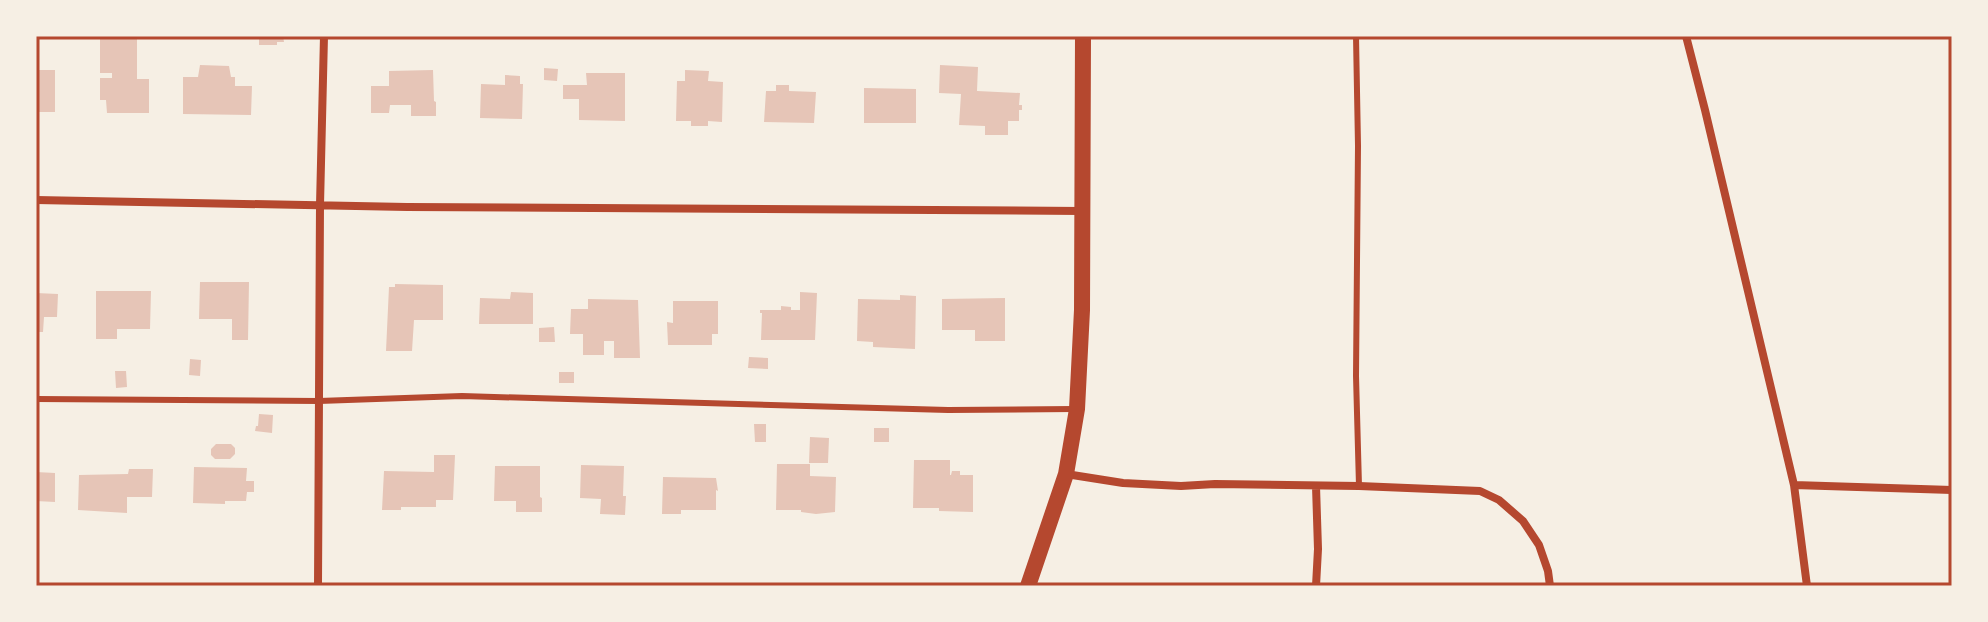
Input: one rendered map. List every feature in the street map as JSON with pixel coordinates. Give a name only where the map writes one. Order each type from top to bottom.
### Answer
[{"type":"main road","points":[[1028,586],[1066,474],[1077,409],[1082,310],[1083,36]]},
{"type":"street","points":[[318,586],[324,36]]},
{"type":"street","points":[[1686,36],[1794,485],[1807,586]]},
{"type":"street","points":[[36,200],[1083,211]]},
{"type":"street","points":[[1066,474],[1123,483],[1166,485],[1359,486],[1480,491],[1499,500],[1523,521],[1539,545],[1550,586]]},
{"type":"street","points":[[1794,485],[1952,490]]},
{"type":"street","points":[[1316,486],[1316,586]]},
{"type":"lane","points":[[1356,36],[1359,486]]},
{"type":"lane","points":[[36,399],[319,401],[462,396],[948,410],[1077,409]]},
{"type":"building","points":[[259,36],[283,36],[284,42],[259,45]]},
{"type":"building","points":[[100,38],[137,39],[137,79],[149,79],[149,113],[107,113],[106,100],[100,100],[100,78],[112,78],[112,73],[100,73]]},
{"type":"building","points":[[200,65],[229,66],[231,77],[235,77],[235,86],[252,86],[251,115],[183,114],[183,77],[198,77]]},
{"type":"building","points":[[940,65],[978,67],[977,91],[1020,93],[1022,110],[1019,110],[1019,121],[1008,121],[1008,135],[985,135],[985,126],[959,125],[961,94],[939,93]]},
{"type":"building","points":[[544,68],[558,69],[557,81],[544,80]]},
{"type":"building","points":[[36,70],[55,70],[55,112],[36,112]]},
{"type":"building","points":[[433,70],[436,116],[411,116],[411,105],[390,105],[389,113],[371,113],[371,86],[389,86],[389,71]]},
{"type":"building","points":[[685,70],[709,71],[708,81],[723,82],[722,122],[708,121],[708,126],[691,126],[691,121],[676,121],[677,81],[685,81]]},
{"type":"building","points":[[586,73],[625,73],[625,121],[579,120],[579,99],[563,99],[563,85],[587,85]]},
{"type":"building","points":[[505,75],[520,76],[520,84],[523,84],[522,119],[480,118],[481,84],[505,85]]},
{"type":"building","points":[[776,85],[789,85],[789,91],[816,92],[814,123],[764,122],[766,91],[776,91]]},
{"type":"building","points":[[864,88],[916,89],[916,123],[864,123]]},
{"type":"building","points":[[200,282],[249,282],[248,340],[232,340],[232,319],[199,319]]},
{"type":"building","points":[[395,284],[443,285],[443,320],[414,320],[412,351],[386,351],[389,287],[395,287]]},
{"type":"building","points":[[96,291],[151,291],[150,329],[117,329],[117,339],[96,339]]},
{"type":"building","points":[[511,292],[533,293],[533,324],[479,324],[480,298],[510,299]]},
{"type":"building","points":[[800,292],[817,293],[815,340],[761,340],[760,310],[781,310],[781,306],[800,310]]},
{"type":"building","points":[[36,293],[58,294],[57,317],[44,317],[43,332],[36,332]]},
{"type":"building","points":[[900,295],[916,296],[915,349],[873,347],[873,342],[857,341],[858,299],[900,300]]},
{"type":"building","points":[[1005,298],[1005,341],[975,341],[975,330],[942,330],[942,299]]},
{"type":"building","points":[[588,299],[638,300],[640,358],[614,358],[614,341],[604,341],[604,355],[583,355],[583,334],[570,334],[571,309],[588,309]]},
{"type":"building","points":[[673,301],[718,301],[718,334],[712,334],[712,345],[668,345],[667,322],[673,323]]},
{"type":"building","points":[[554,327],[555,342],[539,342],[539,328]]},
{"type":"building","points":[[749,357],[768,358],[768,369],[748,368]]},
{"type":"building","points":[[190,359],[201,360],[200,376],[189,375]]},
{"type":"building","points":[[115,371],[126,371],[127,387],[116,388]]},
{"type":"building","points":[[559,372],[574,372],[574,383],[559,383]]},
{"type":"building","points":[[259,414],[273,415],[272,433],[255,431]]},
{"type":"building","points":[[754,424],[766,424],[766,442],[755,442]]},
{"type":"building","points":[[874,428],[889,428],[889,442],[874,442]]},
{"type":"building","points":[[810,437],[829,438],[828,463],[809,463]]},
{"type":"building","points":[[216,444],[231,444],[235,454],[230,459],[215,459],[211,449]]},
{"type":"building","points":[[434,455],[455,455],[453,500],[436,500],[436,507],[382,510],[384,471],[434,472]]},
{"type":"building","points":[[914,460],[950,460],[950,475],[952,471],[960,471],[960,475],[973,475],[973,512],[913,508]]},
{"type":"building","points":[[777,464],[810,464],[810,476],[836,477],[835,512],[816,514],[801,510],[776,510]]},
{"type":"building","points":[[581,465],[624,466],[625,515],[600,514],[601,499],[580,498]]},
{"type":"building","points":[[495,466],[540,466],[542,512],[516,512],[516,501],[494,501]]},
{"type":"building","points":[[194,467],[247,468],[246,481],[254,481],[254,492],[247,492],[246,501],[193,503]]},
{"type":"building","points":[[129,469],[153,469],[152,497],[127,497],[127,513],[78,510],[79,475],[128,474]]},
{"type":"building","points":[[36,472],[55,473],[55,502],[36,501]]},
{"type":"building","points":[[663,477],[716,478],[716,510],[681,510],[681,514],[662,514]]}]
